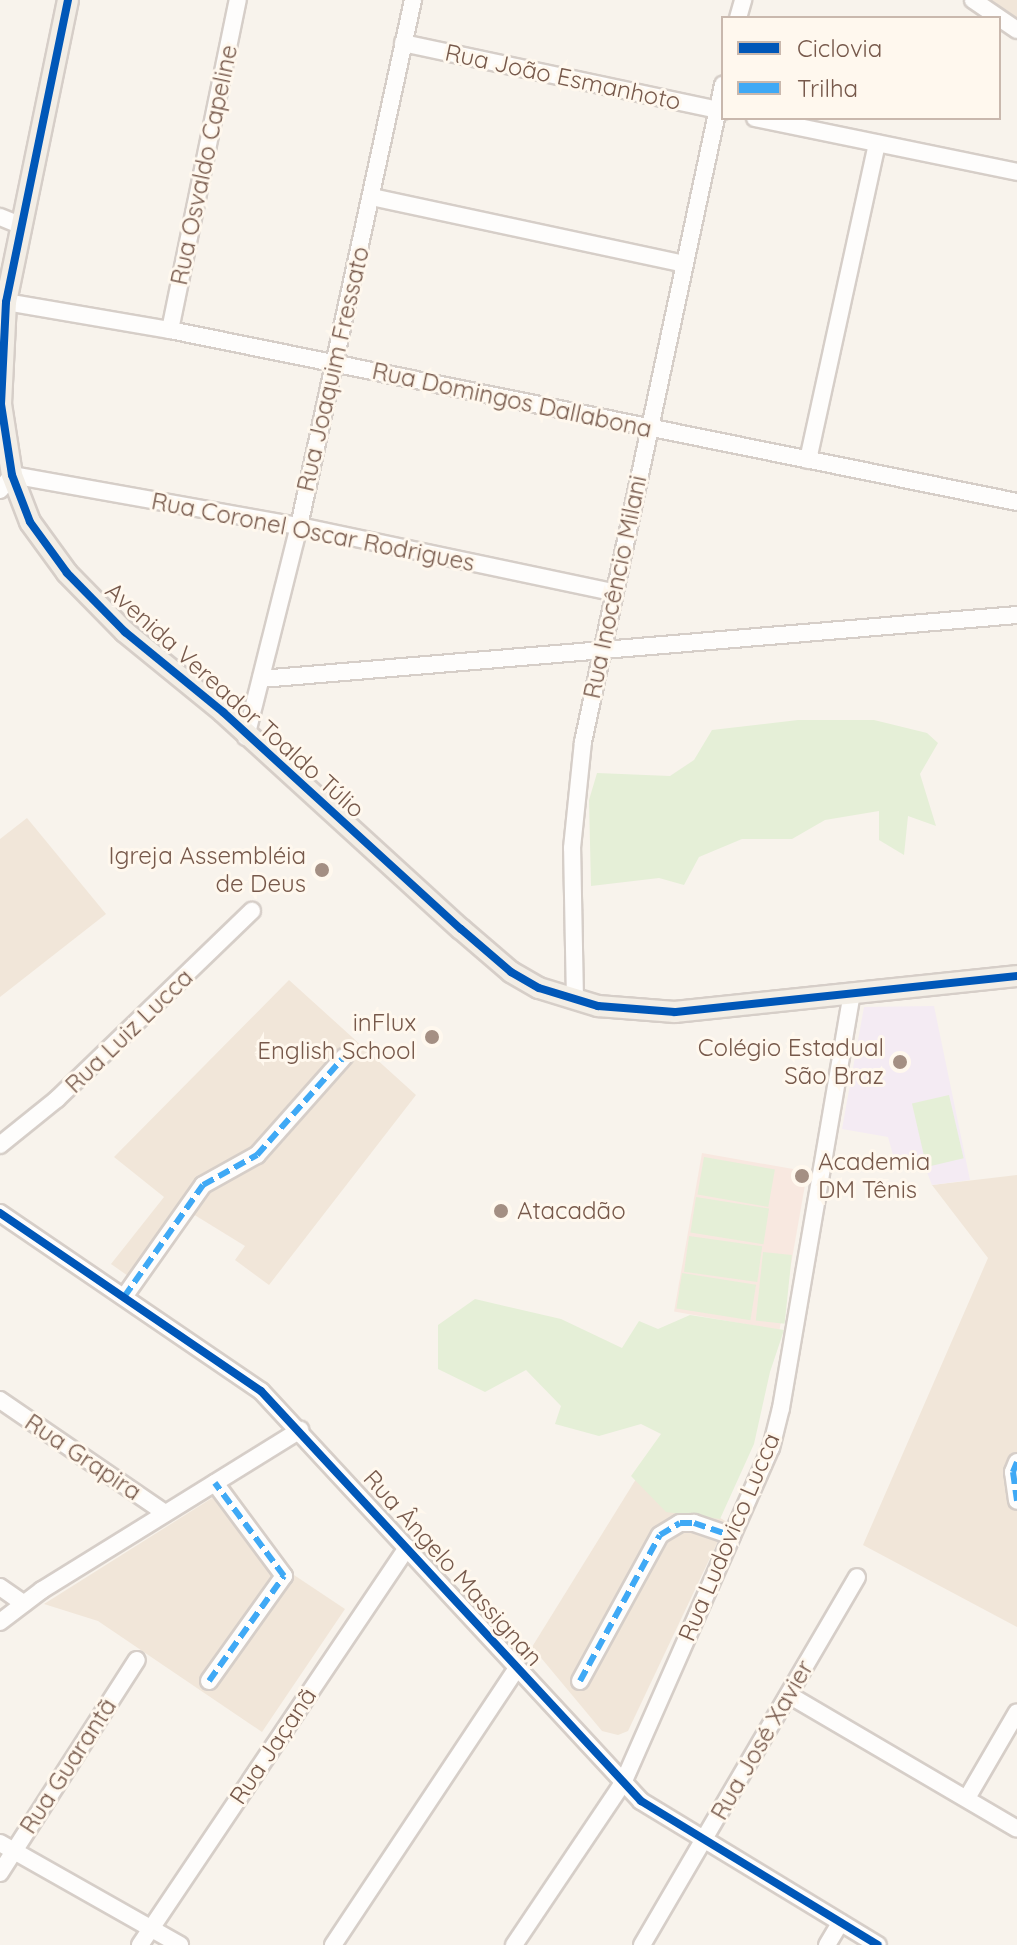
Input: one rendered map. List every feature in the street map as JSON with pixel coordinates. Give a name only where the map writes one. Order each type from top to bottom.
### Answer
[{"type":"main road","name":"Avenida Vereador Toaldo Túlio","points":[[68,0],[6,302],[0,404],[6,483],[67,573],[125,632],[223,712],[246,737],[511,972],[539,988],[575,1000],[631,1011],[675,1012],[1017,976]]},
{"type":"street","name":"Rua Osvaldo Capeline","points":[[170,330],[238,0]]},
{"type":"street","name":"Rua Joaquim Fressato","points":[[246,737],[299,526],[413,0]]},
{"type":"street","points":[[973,0],[996,16]]},
{"type":"street","name":"Rua João Esmanhoto","points":[[403,43],[720,111]]},
{"type":"street","name":"Rua Inocêncio Milani","points":[[575,1000],[572,848],[583,742],[684,264],[720,111]]},
{"type":"street","points":[[765,120],[1017,172]]},
{"type":"street","points":[[808,460],[877,143]]},
{"type":"street","points":[[372,197],[684,264]]},
{"type":"street","points":[[0,217],[22,226]]},
{"type":"street","name":"Rua Domingos Dallabona","points":[[6,302],[170,330],[1017,502]]},
{"type":"street","name":"Rua Coronel Oscar Rodrigues","points":[[6,483],[299,526],[613,592]]},
{"type":"street","points":[[261,679],[1017,615]]},
{"type":"street","name":"Rua Luiz Lucca","points":[[0,1145],[57,1099],[252,911]]},
{"type":"street","name":"Rua Ludovico Lucca","points":[[514,1945],[623,1783],[771,1448],[781,1408],[852,994]]},
{"type":"street","points":[[124,1297],[203,1185],[257,1155],[344,1057]]},
{"type":"street","name":"Rua Ângelo Massignan","points":[[0,1213],[247,1380],[300,1430],[623,1783],[650,1808],[878,1945]]},
{"type":"street","name":"Rua Grapira","points":[[0,1400],[165,1513]]},
{"type":"street","points":[[0,1622],[165,1513],[300,1430]]},
{"type":"street","points":[[1015,1467],[1017,1501]]},
{"type":"street","points":[[209,1681],[284,1576],[215,1483]]},
{"type":"street","points":[[580,1681],[660,1535],[680,1523],[694,1523],[732,1536]]},
{"type":"street","name":"Rua Jaçanã","points":[[140,1945],[407,1547]]},
{"type":"street","name":"Rua José Xavier","points":[[642,1945],[857,1577]]},
{"type":"street","points":[[0,1587],[24,1604]]},
{"type":"street","name":"Rua Guarantã","points":[[0,1873],[7,1847],[137,1660]]},
{"type":"street","points":[[333,1945],[517,1668]]},
{"type":"street","points":[[789,1695],[1017,1829]]},
{"type":"street","points":[[967,1798],[1017,1712]]},
{"type":"street","points":[[7,1847],[180,1945]]},
{"type":"street","points":[[827,1945],[840,1923]]},
{"type":"shaded area","points":[[990,0],[1017,0],[1017,18]]},
{"type":"shaded area","points":[[27,818],[106,914],[0,997],[0,839]]},
{"type":"shaded area","points":[[289,980],[416,1095],[269,1285],[235,1260],[245,1246],[193,1214],[141,1285],[111,1264],[164,1197],[114,1157]]},
{"type":"shaded area","name":"Colégio Estadual São Braz","points":[[934,1006],[970,1180],[932,1185],[923,1162],[893,1155],[888,1137],[842,1129],[864,1007]]},
{"type":"shaded area","points":[[702,1153],[807,1172],[779,1330],[674,1312]]},
{"type":"shaded area","points":[[1017,1175],[1017,1627],[863,1545],[988,1258],[932,1185]]},
{"type":"shaded area","points":[[641,1471],[727,1522],[628,1731],[618,1735],[602,1731],[532,1647]]},
{"type":"shaded area","points":[[231,1486],[294,1575],[345,1609],[262,1732],[98,1621],[44,1604]]},
{"type":"green space","points":[[798,720],[874,720],[927,733],[938,743],[920,774],[936,826],[908,816],[904,855],[879,840],[879,811],[825,820],[792,839],[742,839],[699,857],[684,885],[659,878],[591,886],[589,800],[597,773],[670,776],[694,760],[712,730]]},
{"type":"green space","points":[[949,1095],[964,1158],[927,1167],[912,1104]]},
{"type":"green space","points":[[704,1157],[775,1170],[768,1207],[697,1194]]},
{"type":"green space","points":[[696,1197],[769,1209],[763,1244],[690,1233]]},
{"type":"green space","points":[[689,1236],[762,1246],[757,1282],[684,1272]]},
{"type":"green space","points":[[763,1252],[792,1255],[785,1324],[756,1321]]},
{"type":"green space","points":[[682,1273],[756,1285],[750,1320],[676,1309]]},
{"type":"green space","points":[[475,1299],[561,1319],[622,1348],[639,1321],[658,1329],[690,1315],[784,1330],[770,1372],[754,1444],[720,1519],[666,1512],[631,1476],[661,1434],[641,1424],[599,1436],[555,1424],[561,1406],[526,1370],[485,1392],[438,1369],[438,1325]]},
{"type":"marked path","points":[[124,1297],[203,1185],[257,1155],[344,1057]]},
{"type":"marked path","points":[[1017,1462],[1013,1472],[1017,1501]]},
{"type":"marked path","points":[[209,1681],[284,1576],[215,1483]]},
{"type":"marked path","points":[[580,1681],[660,1535],[680,1523],[694,1523],[732,1536]]},
{"type":"cycle path","points":[[68,0],[6,302],[1,404],[12,475],[30,522],[67,573],[125,632],[223,712],[461,929],[511,972],[539,988],[598,1006],[675,1012],[1017,976]]},
{"type":"cycle path","points":[[0,1213],[261,1391],[641,1801],[878,1945]]},
{"type":"place","name":"Igreja Assembléia de Deus","points":[[322,870]]},
{"type":"place","name":"inFlux English School","points":[[432,1037]]},
{"type":"place","name":"Colégio Estadual São Braz","points":[[900,1062]]},
{"type":"place","name":"Academia DM Tênis","points":[[802,1176]]},
{"type":"place","name":"Atacadão","points":[[501,1211]]}]
